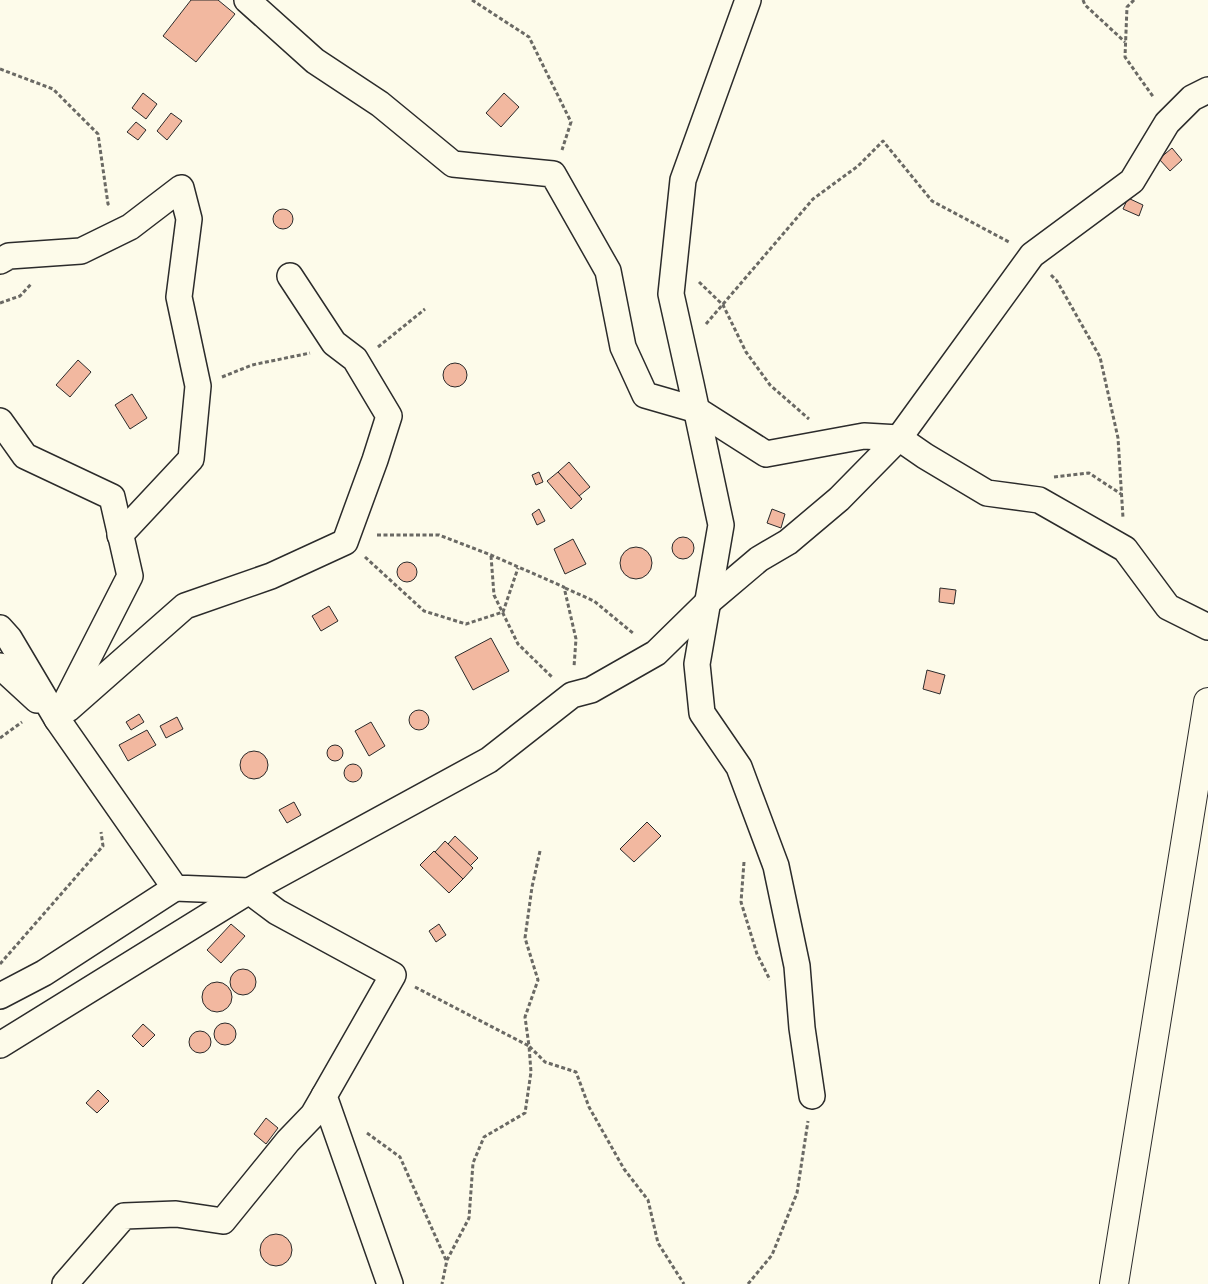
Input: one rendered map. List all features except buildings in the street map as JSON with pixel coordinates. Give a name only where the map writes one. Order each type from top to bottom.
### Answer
[{"type":"highway","points":[[1114,1284],[1208,702]]},
{"type":"street","points":[[247,0],[315,61],[380,104],[453,164],[553,174],[608,271],[623,347],[645,395],[697,410],[766,454],[864,436],[899,438],[987,493],[1038,500],[1125,549],[1168,607],[1208,627]]},
{"type":"street","points":[[748,0],[683,180],[671,294],[721,525],[697,664],[702,713],[739,767],[776,866],[797,966],[802,1028],[812,1096]]},
{"type":"street","points":[[0,1045],[249,891],[488,760],[572,695],[591,690],[656,653],[707,603],[759,559],[788,542],[839,499],[899,438],[1032,255],[1132,181],[1168,123],[1192,98],[1208,90]]},
{"type":"street","points":[[0,261],[9,256],[82,250],[130,227],[181,188],[189,219],[179,298],[198,386],[191,459],[120,535]]},
{"type":"street","points":[[57,719],[185,606],[271,576],[345,542],[389,416],[355,359],[334,343],[290,276]]},
{"type":"street","points":[[0,421],[25,456],[112,497],[130,576],[57,719]]},
{"type":"street","points":[[0,628],[9,638],[57,719],[175,888]]},
{"type":"street","points":[[0,666],[57,719]]},
{"type":"street","points":[[0,996],[44,973],[175,888],[249,891],[277,912],[393,975],[313,1115],[288,1141],[223,1221],[176,1214],[124,1216],[65,1284]]},
{"type":"street","points":[[324,1096],[390,1284]]},
{"type":"path","points":[[472,0],[529,37],[571,122],[553,174]]},
{"type":"path","points":[[1083,0],[1085,5],[1126,42]]},
{"type":"path","points":[[1134,0],[1127,8],[1125,57],[1150,91],[1168,123]]},
{"type":"path","points":[[0,69],[53,90],[98,134],[108,204],[130,227]]},
{"type":"path","points":[[684,350],[813,199],[858,166],[883,141],[932,201],[1032,255],[1057,281],[1100,357],[1118,438],[1125,549]]},
{"type":"path","points":[[675,258],[723,305],[746,352],[770,385],[810,420]]},
{"type":"path","points":[[355,359],[383,344],[396,331],[425,309]]},
{"type":"path","points":[[198,386],[252,365],[312,353],[334,343]]},
{"type":"path","points":[[1050,477],[1090,473],[1122,495]]},
{"type":"path","points":[[345,542],[375,535],[439,535],[491,555],[594,601],[656,653]]},
{"type":"path","points":[[345,542],[368,560],[424,611],[466,624],[503,612]]},
{"type":"path","points":[[491,555],[494,595],[518,644],[572,695]]},
{"type":"path","points":[[503,612],[518,568]]},
{"type":"path","points":[[564,587],[576,639],[572,695]]},
{"type":"path","points":[[0,965],[103,846],[100,826]]},
{"type":"path","points":[[442,1284],[446,1260],[469,1218],[473,1164],[484,1137],[525,1113],[531,1072],[526,1017],[538,980],[525,938],[532,887],[540,851]]},
{"type":"path","points":[[393,975],[528,1046],[545,1062],[576,1072],[589,1107],[624,1169],[648,1200],[658,1243],[684,1284]]},
{"type":"path","points":[[748,1284],[772,1255],[796,1193],[812,1096]]},
{"type":"path","points":[[366,1133],[400,1157],[446,1260]]}]
